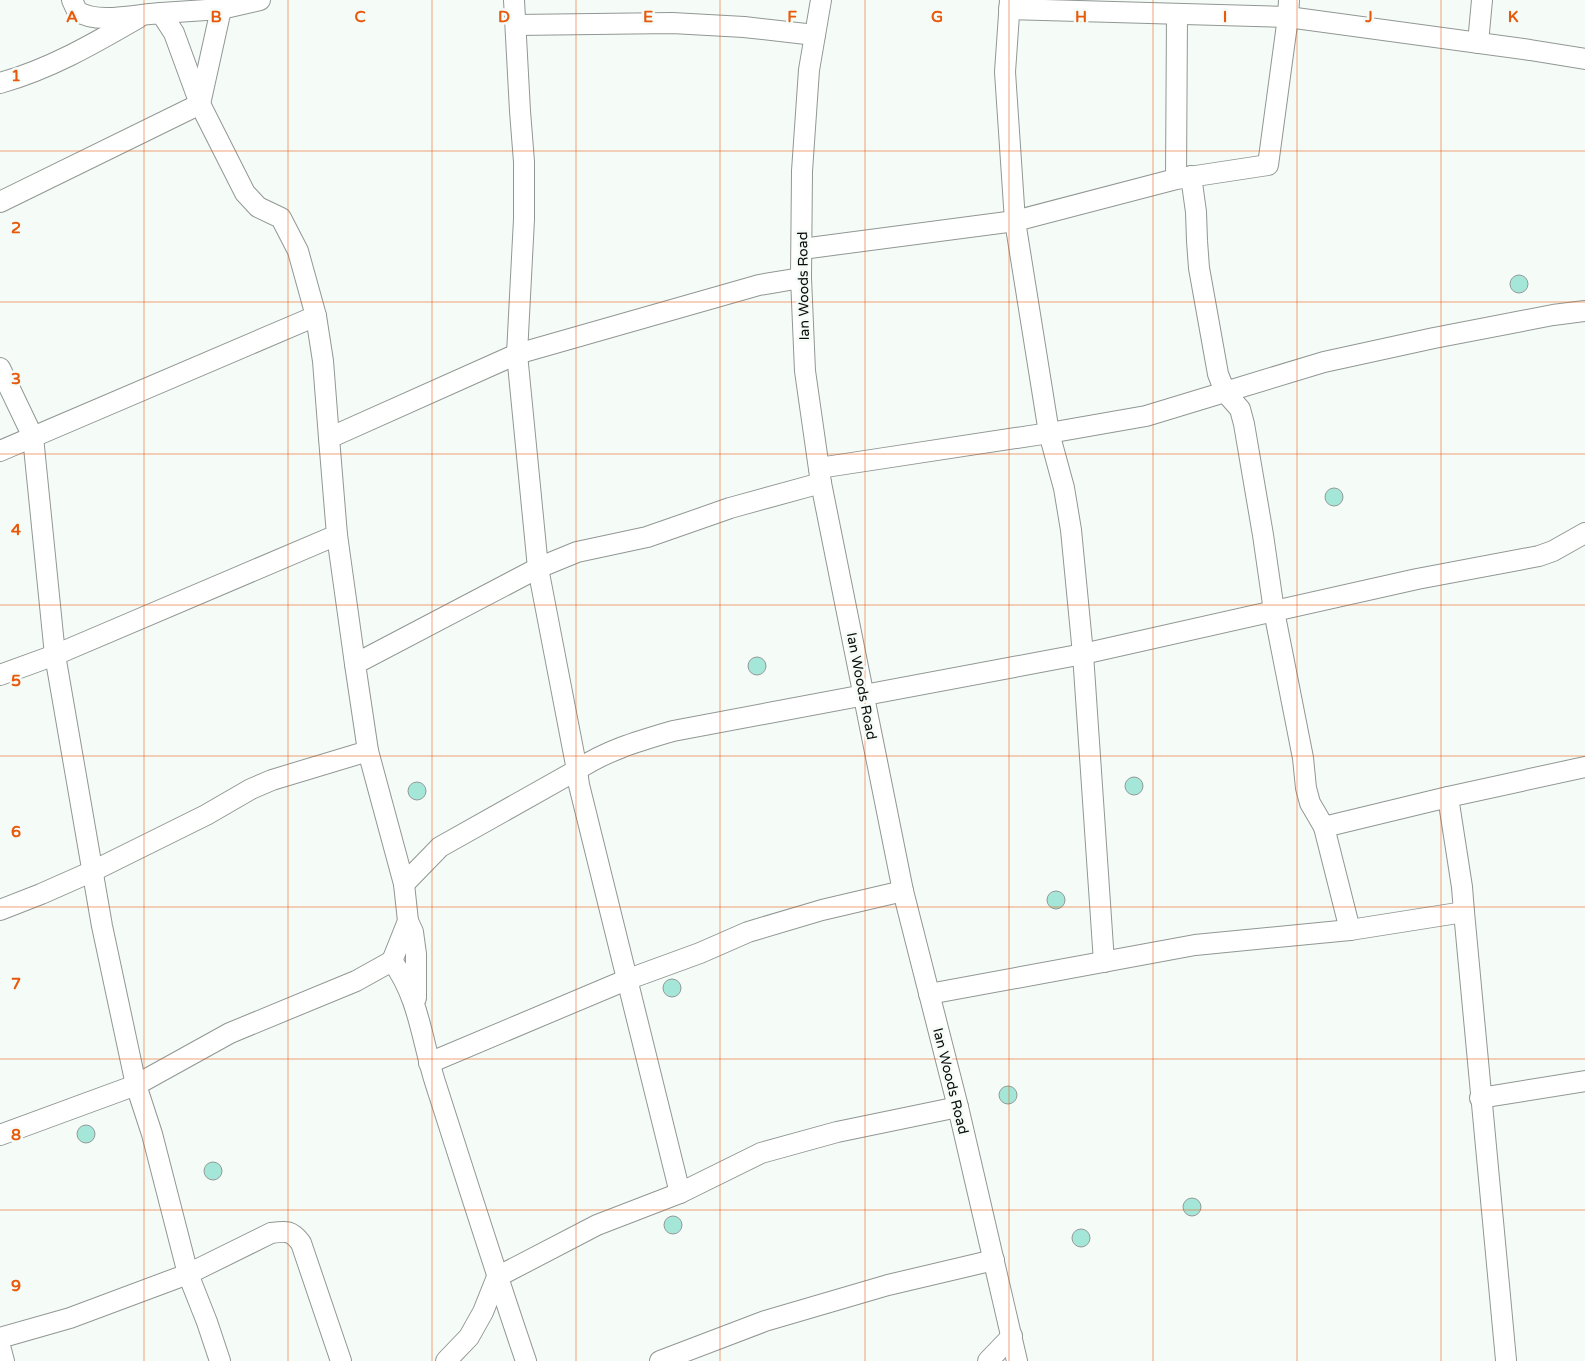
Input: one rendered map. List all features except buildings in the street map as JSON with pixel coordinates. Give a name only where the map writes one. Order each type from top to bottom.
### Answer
[{"type":"street","points":[[72,0],[77,11],[81,14],[91,17],[110,18],[260,0]]},
{"type":"street","points":[[514,0],[524,162],[524,219],[517,354],[538,568],[579,785],[680,1193]]},
{"type":"street","name":"Ian Woods Road","points":[[821,0],[809,70],[803,153],[801,278],[805,371],[820,475],[903,891],[958,1107],[1017,1361]]},
{"type":"street","points":[[1478,43],[1482,0]]},
{"type":"street","points":[[200,104],[222,4]]},
{"type":"street","points":[[1104,962],[1083,654],[1071,530],[1064,488],[1049,433],[1014,221],[1005,72],[1009,5],[1177,14],[1288,9],[1478,43],[1585,59]]},
{"type":"street","points":[[802,249],[1014,221],[1183,178],[1268,165],[1288,9]]},
{"type":"street","points":[[0,83],[22,77],[72,56],[152,14]]},
{"type":"street","points":[[152,14],[174,33],[200,104],[245,192],[258,207],[281,218],[298,251],[316,316],[323,361],[336,535],[354,664],[368,751],[404,884],[408,921],[413,932],[416,954],[416,1008]]},
{"type":"street","points":[[1177,14],[1183,178],[1196,212],[1196,241],[1199,268],[1218,374],[1225,392],[1240,409],[1244,424],[1274,611],[1303,758],[1306,788],[1310,803],[1324,826],[1332,851],[1350,930]]},
{"type":"street","points":[[516,25],[672,23],[815,35]]},
{"type":"street","points":[[0,202],[200,104]]},
{"type":"street","points":[[329,438],[517,354],[758,285],[801,278]]},
{"type":"street","points":[[354,664],[538,568],[577,552],[647,537],[820,475],[1146,416],[1324,362],[1452,334],[1553,315],[1585,311]]},
{"type":"street","points":[[0,451],[316,316]]},
{"type":"street","points":[[0,368],[33,437],[55,655],[102,926],[136,1085],[152,1134],[188,1274],[220,1361]]},
{"type":"street","points":[[404,884],[440,847],[597,758],[626,744],[673,731],[1083,654],[1417,579],[1539,556],[1553,551],[1585,532]]},
{"type":"street","points":[[0,676],[55,655],[336,535]]},
{"type":"street","points":[[0,910],[92,871],[206,815],[251,789],[272,780],[368,751]]},
{"type":"street","points":[[1324,826],[1448,796],[1585,767]]},
{"type":"street","points":[[1448,796],[1462,887],[1480,1098],[1506,1360]]},
{"type":"street","points":[[430,1063],[626,980],[700,953],[748,932],[822,910],[903,891]]},
{"type":"street","points":[[929,994],[1194,945],[1350,930],[1464,912]]},
{"type":"street","points":[[0,1135],[136,1085],[230,1033],[356,981],[392,961],[408,921]]},
{"type":"street","points":[[392,961],[402,975],[416,1008],[430,1063],[497,1277],[526,1361]]},
{"type":"street","points":[[1480,1098],[1585,1081]]},
{"type":"street","points":[[446,1361],[469,1337],[484,1312],[497,1277],[597,1225],[680,1193],[761,1153],[838,1132],[958,1107]]},
{"type":"street","points":[[0,1338],[70,1318],[188,1274],[271,1233],[286,1231],[294,1234],[300,1243],[341,1361]]},
{"type":"street","points":[[660,1361],[765,1321],[888,1285],[994,1260]]},
{"type":"street","points":[[988,1361],[1012,1336]]},
{"type":"street","points":[[0,1346],[4,1361]]}]
